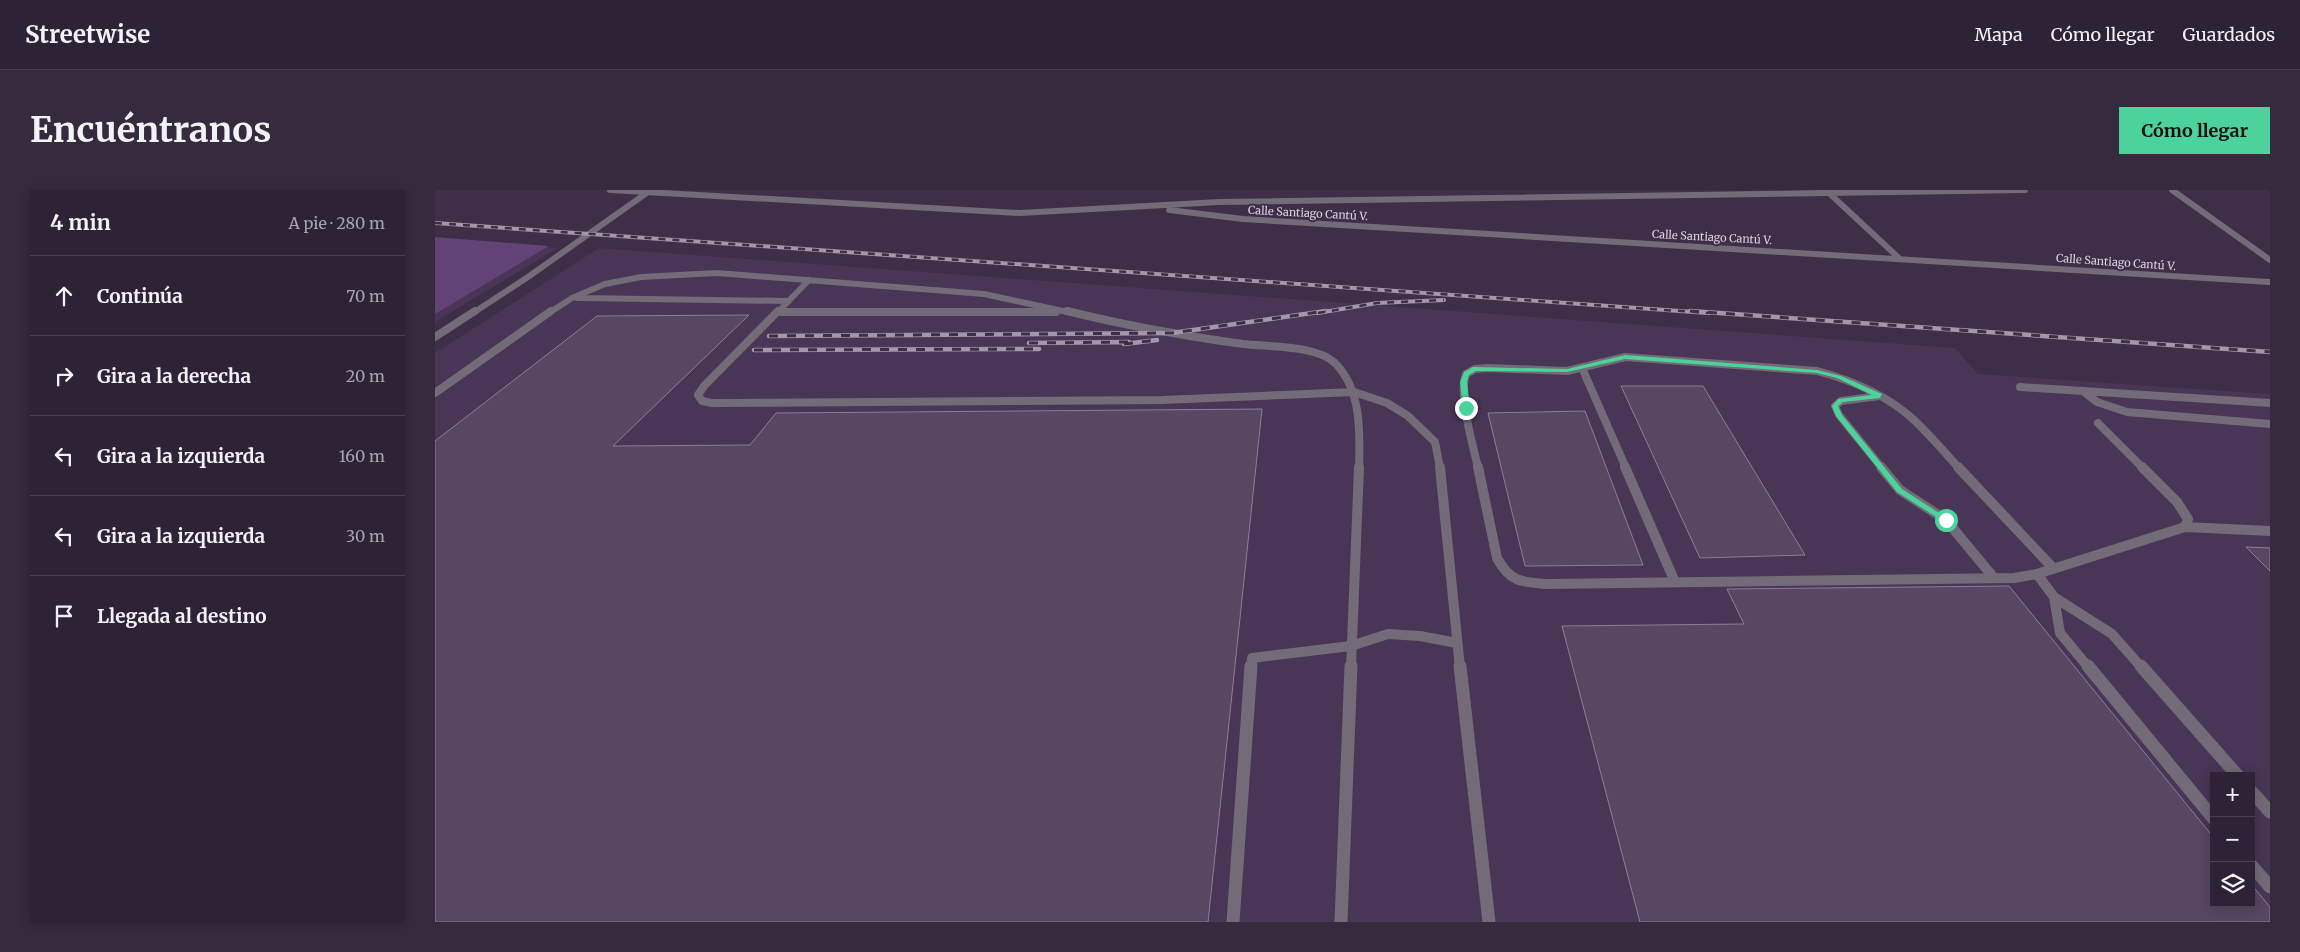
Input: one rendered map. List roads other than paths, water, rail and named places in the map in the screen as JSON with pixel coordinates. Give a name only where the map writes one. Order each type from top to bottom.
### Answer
[{"type":"street","points":[[609,190],[1020,213],[1229,202],[2025,190]]},
{"type":"street","points":[[1821,190],[1829,194],[1900,259]]},
{"type":"street","points":[[2172,190],[2270,260]]},
{"type":"street","points":[[435,337],[529,277],[648,191]]},
{"type":"street","name":"Calle Santiago Cantú V.","points":[[1153,207],[1243,219],[2270,282]]},
{"type":"street","points":[[435,393],[573,298],[605,284],[677,274],[717,273],[984,294],[1023,299],[1070,312],[1187,336],[1309,351],[1333,360],[1346,375],[1354,392],[1359,462],[1341,922]]},
{"type":"street","points":[[809,280],[705,386],[698,395],[702,401],[722,403],[1162,400],[1354,392],[1387,404],[1409,416],[1435,442],[1439,458],[1457,643],[1489,922]]},
{"type":"street","points":[[573,298],[789,301]]},
{"type":"street","points":[[778,312],[1070,312]]},
{"type":"street","points":[[2053,568],[1913,419],[1880,396],[1839,377],[1817,372],[1625,357],[1610,359],[1582,368],[1550,371],[1475,369],[1466,374],[1463,382],[1466,408],[1497,558],[1504,574],[1518,581],[1546,584],[1993,578],[2037,574],[2185,527],[2270,531]]},
{"type":"street","points":[[1582,368],[1675,582]]},
{"type":"street","points":[[2020,387],[2270,403]]},
{"type":"street","points":[[2083,391],[2104,405],[2127,412],[2270,424]]},
{"type":"street","points":[[1880,396],[1841,400],[1835,406],[1839,415],[1900,490],[1946,520],[1993,578]]},
{"type":"street","points":[[2098,423],[2177,502],[2188,519],[2185,527]]},
{"type":"street","points":[[2037,574],[2054,597],[2112,634],[2234,772]]},
{"type":"street","points":[[2054,597],[2060,633],[2212,817]]},
{"type":"street","points":[[1233,922],[1252,658],[1351,646],[1388,634],[1420,636],[1457,643]]},
{"type":"street","points":[[2255,795],[2270,812]]},
{"type":"street","points":[[2255,870],[2270,887]]},
{"type":"railway","points":[[435,223],[1708,313]]},
{"type":"railway","points":[[1318,313],[1377,303],[1444,300]]},
{"type":"railway","points":[[769,336],[1172,333],[1326,311]]},
{"type":"railway","points":[[1690,311],[2270,352]]},
{"type":"railway","points":[[1124,344],[1157,340]]},
{"type":"railway","points":[[1029,343],[1129,342]]},
{"type":"railway","points":[[754,350],[1039,349]]}]
